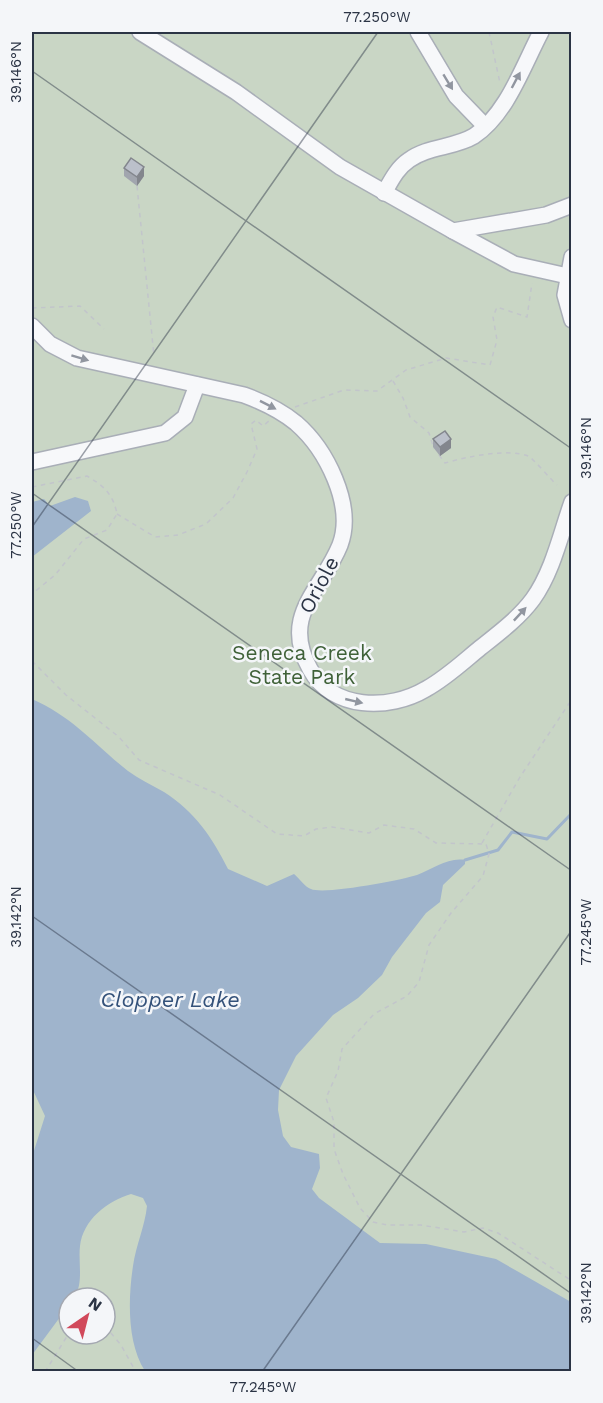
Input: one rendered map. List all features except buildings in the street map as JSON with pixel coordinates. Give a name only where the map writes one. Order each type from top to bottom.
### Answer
[{"type":"lane","points":[[140,32],[236,92],[340,167],[384,193],[514,264],[569,276]]},
{"type":"lane","points":[[418,32],[456,96],[485,126]]},
{"type":"lane","points":[[384,193],[397,171],[408,160],[418,154],[460,142],[485,126],[505,101],[541,32]]},
{"type":"lane","points":[[453,231],[546,215],[572,205]]},
{"type":"lane","points":[[572,257],[566,305],[572,320]]},
{"type":"lane","name":"Oriole","points":[[32,326],[50,344],[77,358],[244,395],[281,411],[298,425],[323,457],[335,479],[345,526],[340,545],[306,602],[300,619],[303,655],[310,671],[323,686],[337,696],[355,702],[392,702],[426,690],[516,619],[542,585],[572,502]]},
{"type":"lane","points":[[32,462],[165,433],[185,417],[197,385]]},
{"type":"path","points":[[489,32],[500,84]]},
{"type":"path","points":[[137,186],[154,356]]},
{"type":"path","points":[[32,487],[87,476],[101,484],[113,497],[117,514],[154,537],[178,535],[206,524],[233,498],[247,472],[257,449],[251,424],[256,420],[263,426],[281,411],[344,390],[377,391],[406,370],[446,358],[490,365],[496,340],[493,317],[497,307],[527,317],[535,270]]},
{"type":"path","points":[[32,308],[80,306],[104,329]]},
{"type":"path","points":[[392,380],[403,398],[410,417],[429,433],[434,447],[445,463],[466,457],[502,453],[529,456],[557,486]]},
{"type":"path","points":[[32,594],[55,575],[84,539],[107,530],[117,514]]},
{"type":"path","points":[[32,661],[66,695],[119,737],[139,760],[220,795],[277,834],[304,836],[316,830],[332,827],[369,833],[384,825],[414,829],[436,843],[486,844],[489,854],[483,876],[451,912],[429,945],[419,982],[407,996],[374,1014],[342,1049],[338,1071],[326,1098],[334,1122],[334,1149],[343,1174],[360,1208],[373,1221],[387,1225],[421,1225],[465,1232],[483,1228],[498,1233],[572,1281]]},
{"type":"path","points":[[481,845],[520,777],[572,699]]},
{"type":"path","points":[[117,1340],[136,1371]]},
{"type":"path","points":[[45,1371],[61,1346]]},
{"type":"green space","name":"Seneca Creek State Park","points":[[32,32],[571,32],[571,1371],[32,1371]]},
{"type":"water","points":[[75,497],[88,501],[91,511],[32,557],[32,502],[44,499],[50,506]]},
{"type":"water","name":"Clopper Lake","points":[[32,699],[60,714],[128,771],[164,792],[185,808],[202,826],[228,869],[267,886],[294,874],[311,889],[346,889],[409,877],[453,860],[465,860],[465,864],[443,885],[440,902],[426,913],[392,957],[382,975],[358,998],[333,1015],[296,1056],[279,1090],[278,1110],[283,1136],[291,1147],[319,1154],[320,1168],[312,1189],[319,1198],[380,1243],[426,1244],[496,1259],[571,1302],[571,1371],[145,1371],[139,1360],[132,1334],[130,1292],[133,1266],[147,1206],[143,1198],[131,1194],[105,1207],[86,1228],[80,1246],[79,1286],[57,1286],[57,1321],[32,1355],[32,1157],[45,1116],[32,1088]]},
{"type":"waterway","points":[[465,860],[498,850],[512,832],[547,839],[572,813]]}]
